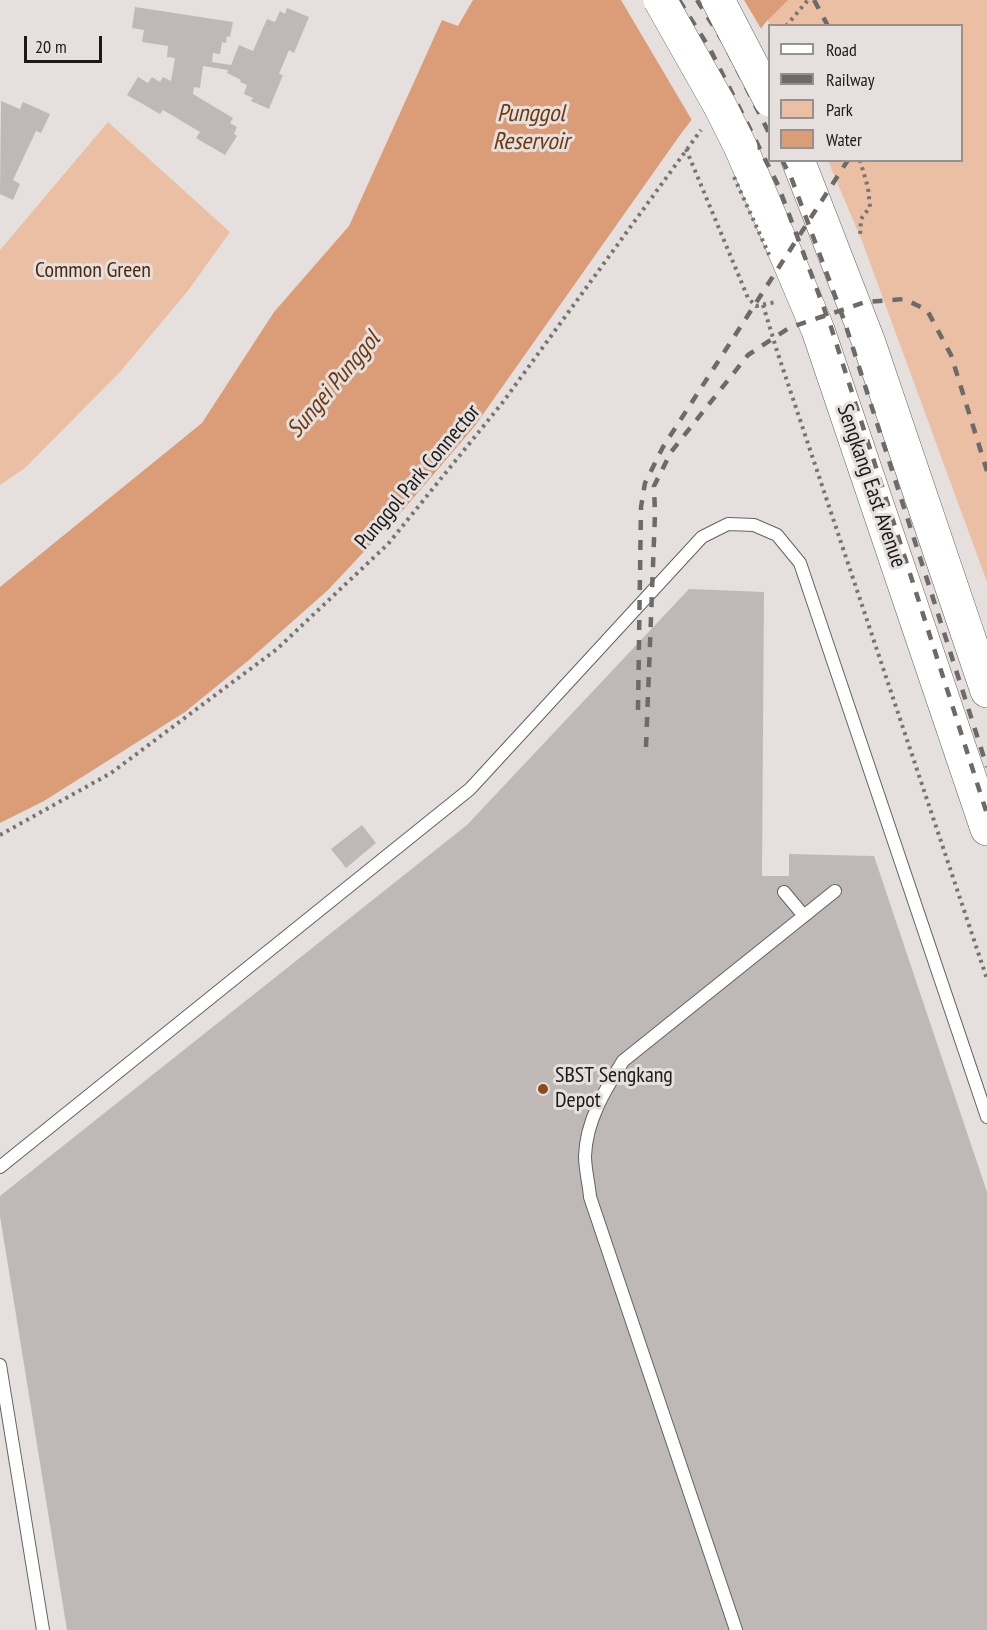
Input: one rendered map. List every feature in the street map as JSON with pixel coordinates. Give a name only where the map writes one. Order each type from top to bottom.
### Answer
[{"type":"main road","name":"Sengkang East Avenue","points":[[660,0],[741,148],[818,330],[987,829]]},
{"type":"main road","points":[[718,0],[768,96]]},
{"type":"main road","name":"Sengkang East Avenue","points":[[799,162],[869,343],[987,691]]},
{"type":"lane","points":[[0,1167],[470,789],[702,537],[728,524],[754,525],[777,536],[800,563],[987,1117]]},
{"type":"lane","points":[[736,1630],[590,1197],[585,1155],[591,1122],[604,1091],[623,1061],[835,891]]},
{"type":"lane","points":[[784,892],[804,916]]},
{"type":"lane","points":[[0,1365],[43,1630]]},
{"type":"path","points":[[788,24],[807,0]]},
{"type":"path","name":"Punggol Park Connector","points":[[0,835],[111,773],[268,656],[388,544],[503,402],[702,127]]},
{"type":"path","points":[[686,149],[748,298],[756,306],[776,302],[782,294]]},
{"type":"path","points":[[771,259],[774,268]]},
{"type":"path","points":[[763,305],[987,979]]},
{"type":"green space","points":[[757,0],[987,0],[987,582],[862,241],[828,162],[963,162],[963,24],[769,24]]},
{"type":"green space","name":"Common Green","points":[[108,122],[230,232],[187,292],[120,372],[25,468],[0,485],[0,250]]},
{"type":"water","name":"Punggol Reservoir","points":[[473,0],[788,0],[766,22],[680,135],[474,427],[404,509],[328,590],[249,660],[185,712],[44,801],[0,823],[0,587],[202,423],[274,312],[349,226],[442,20],[458,26]]},
{"type":"pier","points":[[621,0],[744,0],[763,32],[693,122]]},
{"type":"building","points":[[135,7],[233,22],[230,37],[227,36],[226,43],[222,42],[220,54],[213,53],[212,62],[231,65],[239,45],[253,51],[267,19],[275,22],[280,11],[285,14],[287,8],[309,17],[294,53],[289,50],[279,74],[283,75],[269,109],[251,101],[253,98],[244,94],[247,85],[227,73],[228,70],[203,66],[200,88],[194,87],[193,94],[233,118],[230,123],[237,127],[234,134],[237,136],[225,155],[196,138],[200,132],[163,110],[160,114],[127,95],[138,77],[148,83],[152,77],[160,82],[163,77],[171,81],[175,58],[167,57],[168,46],[142,42],[144,30],[132,28]]},
{"type":"building","points":[[1,101],[20,109],[23,102],[50,114],[41,133],[36,131],[13,180],[20,184],[13,200],[0,194]]},
{"type":"building","name":"SBST Sengkang Depot","points":[[689,589],[764,592],[762,876],[789,876],[789,854],[874,856],[987,1192],[987,1630],[67,1630],[0,1216],[0,1196],[467,825]]},
{"type":"building","points":[[362,825],[376,843],[346,868],[331,849]]},
{"type":"railway","points":[[679,0],[710,49],[778,185],[831,327],[987,814]]},
{"type":"railway","points":[[697,0],[724,43],[768,131]]},
{"type":"railway","points":[[814,0],[827,24]]},
{"type":"railway","points":[[783,162],[791,177],[844,320],[987,767]]},
{"type":"railway","points":[[638,710],[641,507],[645,483],[663,447],[847,162]]},
{"type":"railway","points":[[646,747],[655,514],[654,486],[671,452],[748,355],[789,328],[865,302],[904,299],[927,310],[951,355],[987,471]]},
{"type":"place","name":"SBST Sengkang Depot","points":[[543,1089]]},
{"type":"water label","name":"Sungei Punggol","points":[[334,385]]}]
